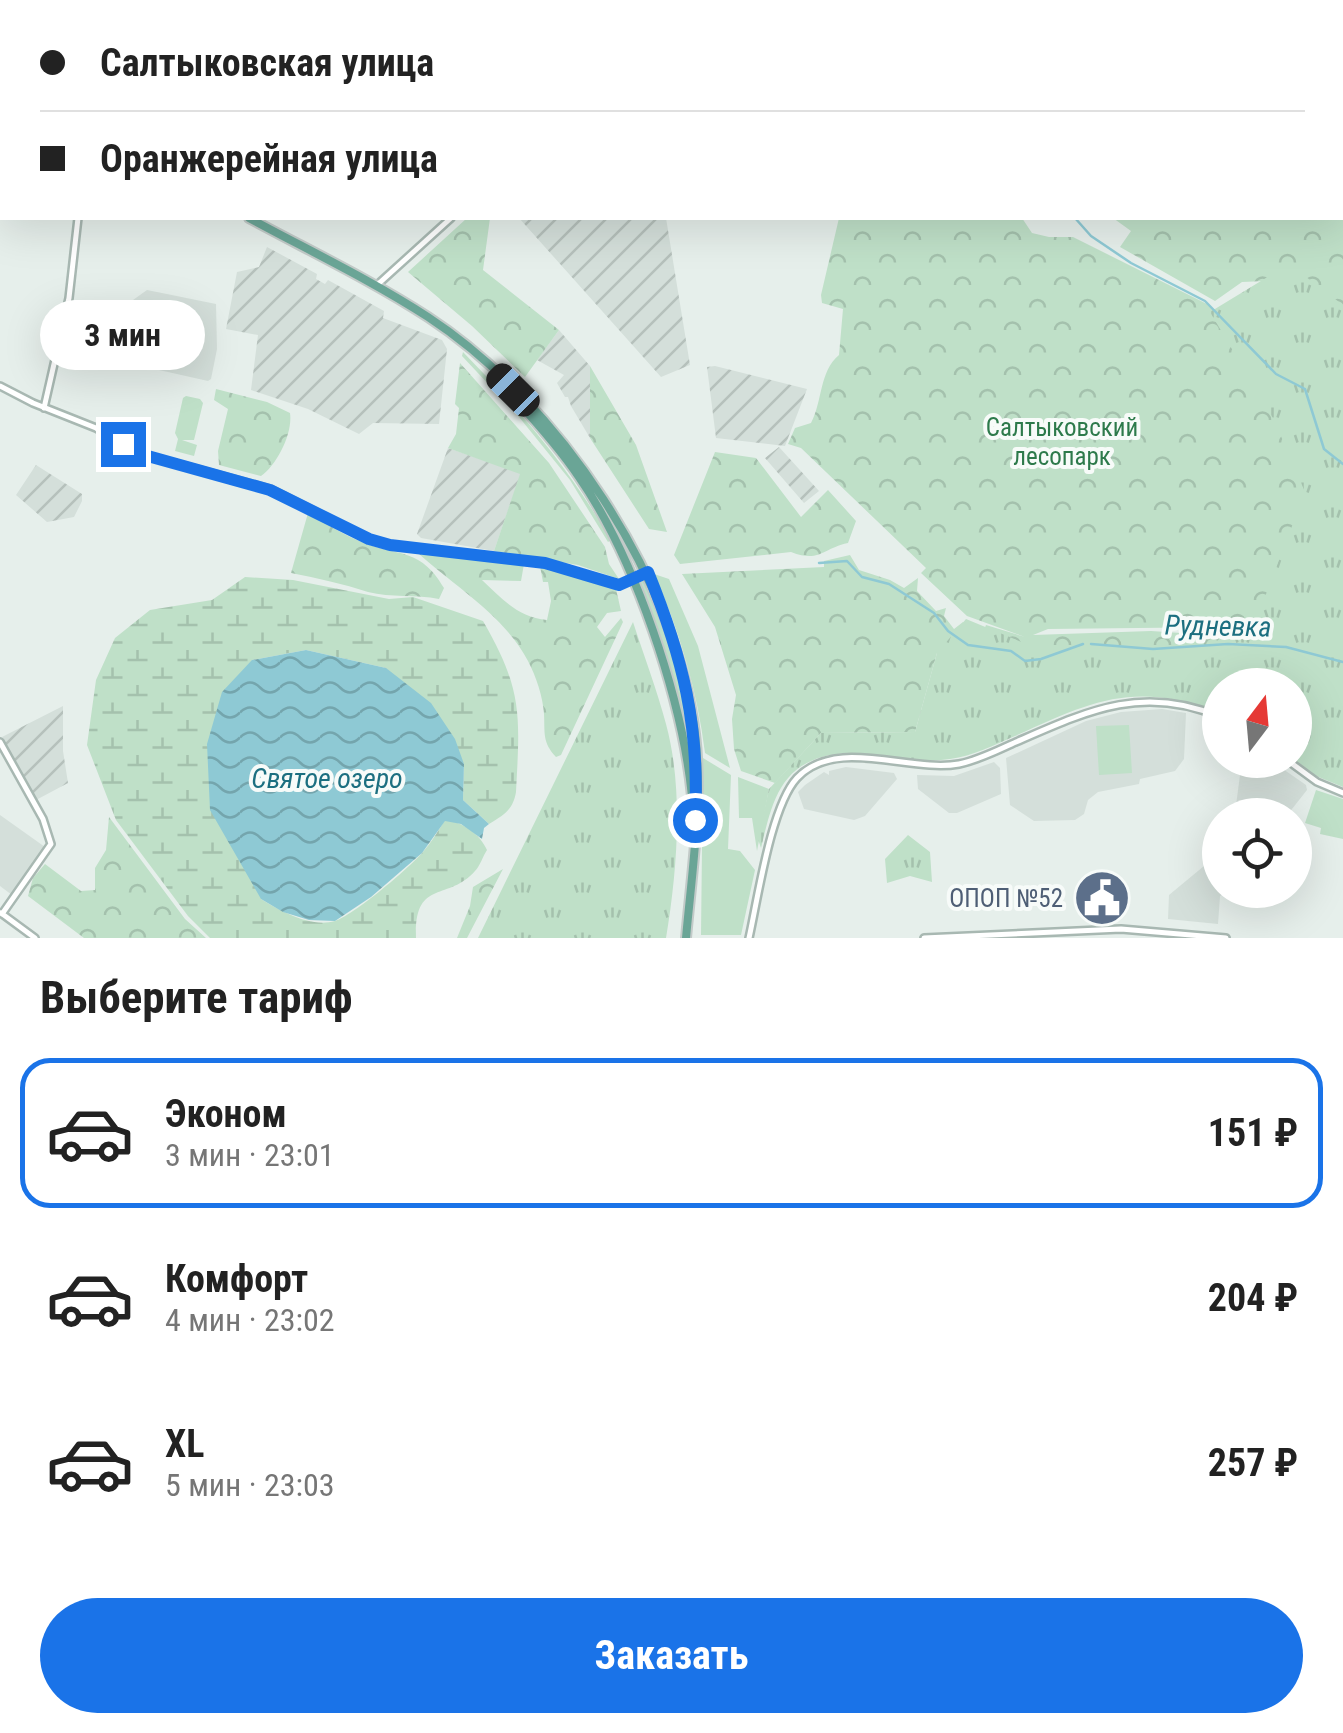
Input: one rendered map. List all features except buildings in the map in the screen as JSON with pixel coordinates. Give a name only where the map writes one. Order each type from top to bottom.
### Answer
[{"type":"main road","points":[[252,220],[375,286],[462,342],[536,413],[629,537],[668,621],[689,701],[698,774],[686,938]]},
{"type":"main road","points":[[462,342],[531,416],[580,478],[617,544],[671,687],[695,820]]},
{"type":"street","points":[[44,408],[69,298],[78,220]]},
{"type":"street","points":[[375,286],[449,220]]},
{"type":"street","points":[[0,386],[96,428],[137,453],[270,490],[369,539],[390,545],[545,563],[619,585],[648,572]]},
{"type":"street","points":[[749,938],[782,803],[796,779],[818,764],[848,757],[914,765],[957,764],[1084,712],[1119,703],[1162,702],[1202,712]]},
{"type":"street","points":[[0,742],[50,837],[45,856],[1,913],[34,938]]},
{"type":"street","points":[[1312,778],[1343,792]]},
{"type":"street","points":[[1131,938],[1133,930]]},
{"type":"street","points":[[924,938],[1133,930],[1226,938]]},
{"type":"shaded area","points":[[521,220],[666,220],[690,365],[661,377]]},
{"type":"shaded area","points":[[267,247],[317,274],[316,279],[325,284],[328,280],[384,311],[383,318],[442,340],[447,349],[439,424],[373,423],[359,434],[308,409],[251,390],[258,335],[226,329],[237,272],[259,267]]},
{"type":"shaded area","points":[[147,290],[216,304],[217,349],[211,379],[119,361],[133,300]]},
{"type":"shaded area","points":[[559,330],[590,366],[590,438],[557,383],[564,375],[537,360]]},
{"type":"shaded area","points":[[707,367],[807,389],[785,446],[716,438]]},
{"type":"shaded area","points":[[779,447],[819,491],[804,503],[765,458]]},
{"type":"shaded area","points":[[448,448],[521,473],[494,551],[421,538],[417,534]]},
{"type":"shaded area","points":[[36,465],[82,494],[74,517],[47,522],[16,495]]},
{"type":"shaded area","points":[[63,706],[68,783],[36,800],[2,737]]},
{"type":"shaded area","points":[[1162,709],[1186,713],[1184,759],[1175,771],[1140,779],[1139,784],[1098,792],[1088,800],[1084,814],[1075,820],[1034,821],[1010,805],[1006,758],[1086,721],[1121,712]]},
{"type":"shaded area","points":[[994,762],[1000,768],[1001,794],[957,813],[949,813],[918,789],[917,775],[954,776]]},
{"type":"shaded area","points":[[846,767],[894,773],[897,779],[865,816],[854,820],[804,809],[798,792],[805,785],[824,772],[829,775],[829,771]]},
{"type":"shaded area","points":[[1240,778],[1296,778],[1307,790],[1301,798],[1237,798]]},
{"type":"shaded area","points":[[0,815],[45,847],[12,895],[0,886]]},
{"type":"shaded area","points":[[1202,868],[1202,908],[1219,908],[1218,924],[1168,919],[1169,895]]},
{"type":"green space","points":[[465,220],[490,220],[483,270],[559,330],[525,377],[408,272]]},
{"type":"green space","name":"Салтыковский лесопарк","points":[[839,220],[1023,220],[1032,233],[1073,237],[1209,305],[1231,326],[1343,472],[1335,638],[1228,627],[1048,629],[1033,635],[1151,631],[1288,640],[1292,668],[1202,668],[1202,677],[937,653],[915,732],[821,733],[775,783],[741,771],[734,749],[732,719],[736,695],[715,627],[682,574],[824,567],[824,561],[850,555],[859,570],[904,588],[918,578],[917,591],[936,611],[946,608],[944,616],[954,629],[963,622],[982,635],[986,625],[1025,637],[967,616],[921,573],[926,568],[801,448],[788,444],[795,428],[811,423],[828,370],[839,355],[843,309],[822,303]]},
{"type":"green space","points":[[1116,220],[1343,220],[1343,323],[1291,280],[1242,282],[1215,301],[1120,247],[1131,231]]},
{"type":"green space","points":[[1289,264],[1343,305],[1343,787],[1312,773],[1312,668],[1202,668],[1202,707],[1162,698],[1114,699],[1068,713],[959,758],[932,760],[859,753],[807,763],[780,789],[761,848],[758,839],[769,789],[821,733],[915,732],[937,653],[966,619],[1031,646],[1211,646],[1263,602],[1305,492],[1274,420],[1210,312]]},
{"type":"green space","points":[[463,352],[543,441],[577,487],[611,540],[608,542],[570,480],[462,356]]},
{"type":"green space","points":[[460,363],[549,463],[605,547],[609,564],[619,579],[578,565],[494,551],[520,474],[448,448],[456,434]]},
{"type":"green space","points":[[590,366],[636,445],[667,532],[649,529],[590,438]]},
{"type":"green space","points":[[216,389],[267,402],[290,413],[283,448],[261,476],[219,465],[218,451],[228,409],[214,400]]},
{"type":"green space","points":[[186,396],[203,403],[194,440],[182,440],[197,445],[194,456],[175,451],[175,433]]},
{"type":"green space","points":[[715,452],[756,458],[801,517],[828,490],[856,521],[848,543],[815,556],[791,552],[680,564],[674,555]]},
{"type":"green space","points":[[308,513],[357,540],[416,559],[435,574],[444,588],[439,599],[377,594],[291,573]]},
{"type":"green space","points":[[417,552],[524,564],[521,581],[482,580],[511,606],[547,620],[551,601],[540,566],[616,589],[621,611],[607,613],[597,627],[605,637],[621,618],[623,622],[561,755],[556,757],[546,742],[539,687],[518,644],[492,615]]},
{"type":"green space","points":[[654,574],[669,579],[698,646],[730,768],[705,753],[686,662]]},
{"type":"green space","points":[[245,577],[293,580],[389,599],[413,597],[483,621],[506,666],[518,722],[516,792],[510,808],[489,824],[463,800],[464,764],[386,668],[306,650],[252,660],[261,899],[306,920],[335,921],[405,870],[445,820],[458,823],[475,834],[487,850],[477,869],[465,880],[427,899],[417,919],[416,938],[210,938],[188,916],[116,820],[87,745],[96,680],[115,638],[150,610],[212,600]]},
{"type":"green space","points":[[643,577],[679,670],[690,719],[694,769],[686,727],[638,578]]},
{"type":"green space","points":[[633,622],[666,724],[675,776],[676,859],[666,938],[478,938]]},
{"type":"green space","points":[[1129,725],[1132,773],[1099,775],[1096,726]]},
{"type":"green space","points":[[703,758],[731,775],[728,849],[740,851],[755,870],[741,935],[701,935]]},
{"type":"green space","points":[[738,777],[769,789],[757,851],[752,818],[739,818]]},
{"type":"green space","points":[[1316,790],[1343,799],[1343,839],[1320,834],[1321,828],[1312,825]]},
{"type":"green space","points":[[109,817],[185,919],[206,938],[84,938],[28,896],[33,878],[45,864],[81,891],[95,890],[95,868],[106,850]]},
{"type":"green space","points":[[908,835],[930,852],[932,882],[910,876],[887,883],[885,859]]},
{"type":"green space","points":[[503,869],[467,938],[457,938],[473,887]]},
{"type":"water","name":"Святое озеро","points":[[306,650],[386,668],[431,703],[455,739],[464,764],[463,800],[489,824],[482,839],[461,824],[445,821],[422,853],[371,897],[335,921],[309,920],[283,912],[261,899],[210,810],[207,744],[222,692],[252,660]]},
{"type":"waterway","points":[[1077,220],[1091,236],[1131,263],[1205,301],[1276,374],[1305,389],[1324,449],[1343,464]]},
{"type":"waterway","name":"Рудневка","points":[[819,563],[847,561],[862,577],[889,584],[934,613],[948,631],[968,645],[1011,651],[1025,661],[1083,644]]},
{"type":"waterway","name":"Рудневка","points":[[1091,644],[1153,649],[1228,644],[1286,647],[1343,662]]},
{"type":"place","name":"ОПОП №52","points":[[1102,898]]},
{"type":"route","points":[[123,444],[137,453],[270,490],[369,539],[390,545],[545,563],[619,585],[648,572],[668,621],[686,685],[698,774],[695,820]]}]
